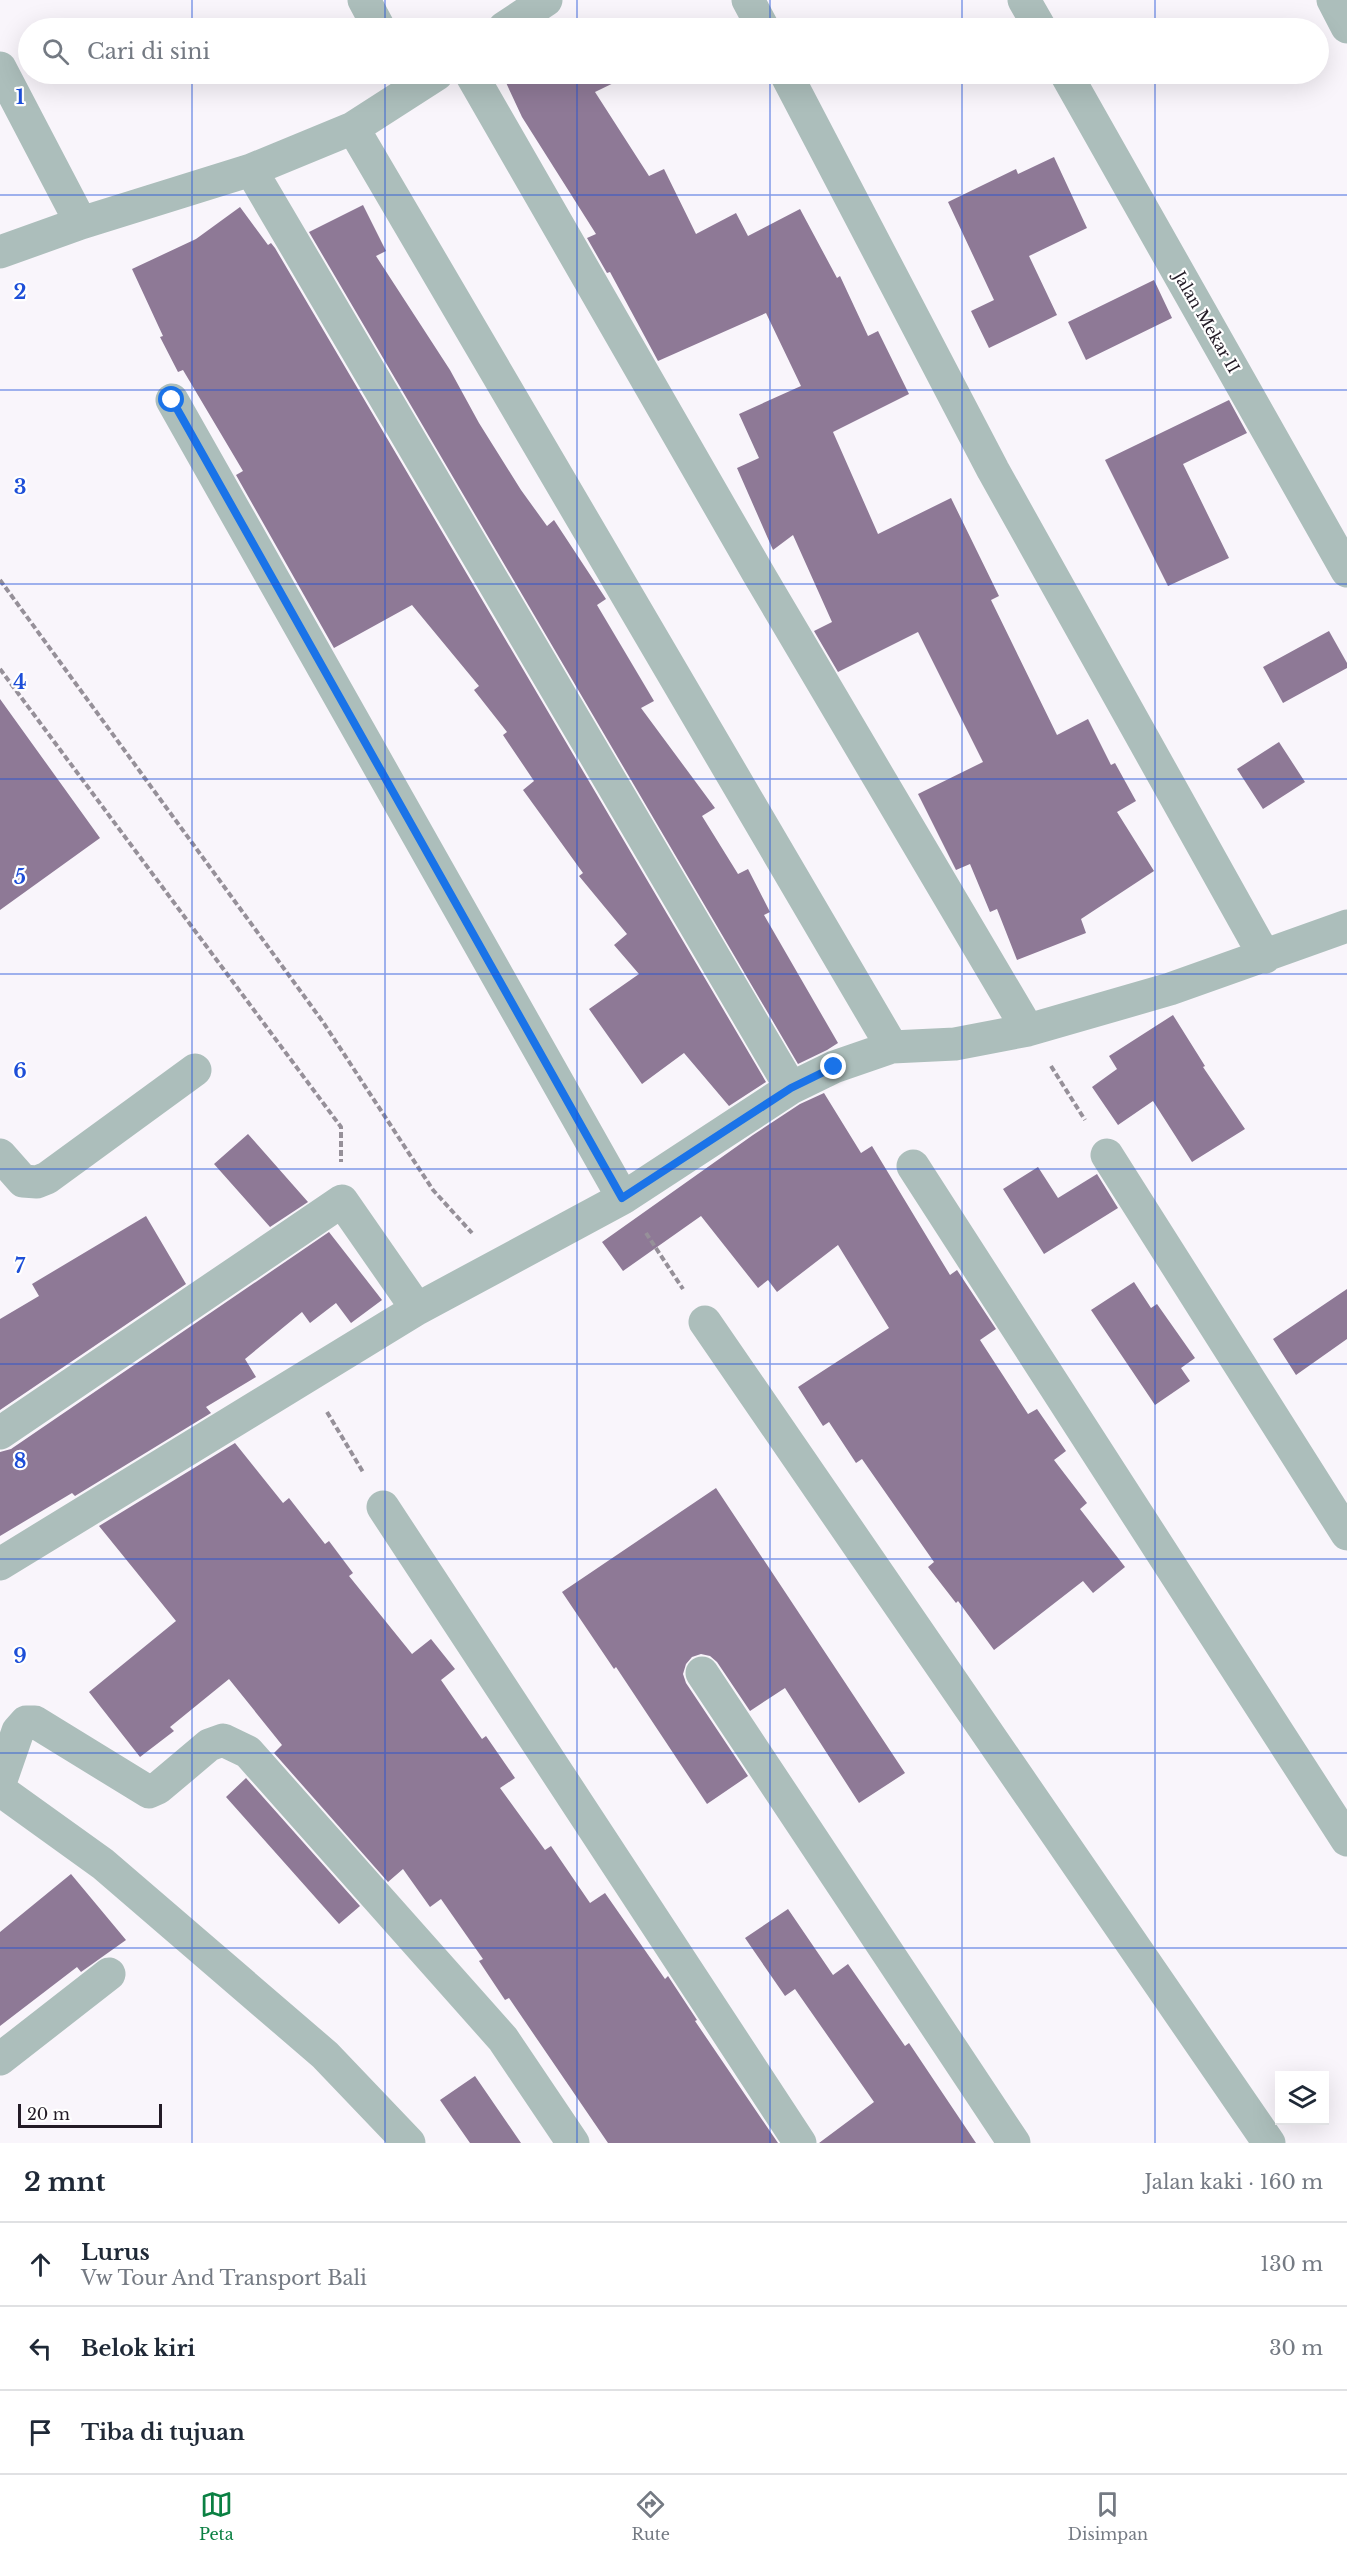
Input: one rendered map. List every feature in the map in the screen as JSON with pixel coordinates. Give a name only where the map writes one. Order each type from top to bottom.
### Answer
[{"type":"street","points":[[364,0],[374,18]]},
{"type":"street","points":[[519,18],[546,0]]},
{"type":"street","points":[[748,0],[757,18]]},
{"type":"street","points":[[1024,0],[1034,18]]},
{"type":"street","points":[[1333,0],[1347,27]]},
{"type":"street","points":[[0,68],[81,223]]},
{"type":"street","points":[[0,252],[81,223],[250,170],[353,128],[411,84]]},
{"type":"street","points":[[477,84],[758,573],[1028,1030]]},
{"type":"street","points":[[791,84],[993,470],[1265,957]]},
{"type":"street","name":"Jalan Mekar II","points":[[1072,84],[1347,571]]},
{"type":"street","points":[[353,128],[892,1047]]},
{"type":"street","points":[[250,170],[791,1088]]},
{"type":"street","points":[[172,400],[622,1198]]},
{"type":"street","points":[[0,1564],[306,1375],[417,1309],[622,1198],[791,1088],[834,1067],[892,1047],[955,1044],[1028,1030],[1170,989],[1347,926]]},
{"type":"street","points":[[0,1155],[23,1181],[37,1182],[47,1178],[195,1070]]},
{"type":"street","points":[[1107,1155],[1347,1534]]},
{"type":"street","points":[[912,1166],[1347,1840]]},
{"type":"street","points":[[0,1433],[342,1201],[417,1309]]},
{"type":"street","points":[[705,1322],[1269,2143]]},
{"type":"street","points":[[383,1507],[800,2143]]},
{"type":"street","points":[[702,1673],[1014,2143]]},
{"type":"street","points":[[0,1783],[18,1731],[26,1722],[35,1722],[148,1792],[158,1788],[209,1745],[223,1740],[248,1752],[503,2039],[573,2143]]},
{"type":"street","points":[[0,1790],[103,1864],[316,2048],[409,2143]]},
{"type":"street","points":[[0,2059],[109,1974]]},
{"type":"path","points":[[0,580],[323,1022],[433,1190],[501,1264]]},
{"type":"path","points":[[0,669],[341,1127],[342,1201]]},
{"type":"path","points":[[1028,1030],[1107,1155]]},
{"type":"path","points":[[622,1198],[705,1322]]},
{"type":"path","points":[[306,1375],[383,1507]]},
{"type":"building","points":[[507,84],[612,84],[595,92],[649,176],[664,169],[696,234],[736,213],[748,236],[800,209],[837,278],[840,276],[868,336],[878,331],[909,394],[833,432],[878,534],[951,498],[999,596],[991,600],[1057,735],[1088,719],[1111,765],[1115,763],[1136,801],[1117,812],[1154,871],[1081,919],[1086,933],[1017,960],[997,909],[990,912],[970,864],[956,870],[918,794],[983,762],[918,632],[838,672],[814,631],[832,622],[793,535],[773,550],[737,468],[759,458],[739,414],[801,386],[766,313],[658,361],[610,272],[607,273],[587,238],[596,234],[522,117]]},
{"type":"building","points":[[1054,157],[1087,228],[1029,256],[1057,315],[989,348],[971,311],[994,300],[948,202],[1016,169],[1018,174]]},
{"type":"building","points":[[363,205],[386,251],[376,256],[450,370],[479,423],[521,490],[547,526],[554,520],[606,599],[597,605],[654,701],[641,708],[715,808],[702,816],[738,874],[748,869],[770,912],[764,915],[838,1043],[827,1050],[798,1064],[309,232]]},
{"type":"building","points":[[240,207],[268,245],[271,243],[275,248],[766,1082],[729,1106],[684,1053],[642,1084],[589,1009],[639,974],[614,945],[627,934],[579,876],[583,873],[523,790],[534,781],[503,735],[507,732],[474,690],[479,686],[412,605],[334,648],[236,475],[243,471],[183,370],[178,372],[160,337],[163,336],[132,269],[196,239]]},
{"type":"building","points":[[1154,280],[1172,318],[1086,360],[1068,322]]},
{"type":"building","points":[[1229,400],[1247,433],[1183,464],[1229,558],[1168,586],[1105,460]]},
{"type":"building","points":[[1329,631],[1347,663],[1347,668],[1283,703],[1263,667]]},
{"type":"building","points":[[0,699],[100,838],[0,910]]},
{"type":"building","points":[[1279,742],[1305,782],[1263,809],[1237,769]]},
{"type":"building","points":[[1173,1015],[1205,1066],[1203,1067],[1245,1129],[1192,1162],[1153,1101],[1118,1125],[1092,1087],[1117,1069],[1109,1056]]},
{"type":"building","points":[[824,1093],[861,1153],[872,1146],[950,1275],[957,1270],[996,1329],[980,1340],[1028,1414],[1037,1409],[1066,1451],[1054,1460],[1087,1503],[1080,1509],[1125,1567],[1093,1593],[1083,1581],[994,1650],[958,1601],[956,1603],[928,1567],[934,1562],[862,1459],[856,1463],[829,1422],[823,1426],[798,1387],[889,1328],[838,1245],[777,1292],[768,1280],[758,1288],[701,1216],[623,1271],[602,1242],[753,1135],[800,1104]]},
{"type":"building","points":[[248,1134],[308,1202],[270,1227],[214,1164]]},
{"type":"building","points":[[1038,1167],[1058,1198],[1097,1174],[1118,1208],[1044,1254],[1003,1189]]},
{"type":"building","points":[[146,1216],[186,1284],[0,1410],[0,1319],[39,1296],[32,1284]]},
{"type":"building","points":[[329,1232],[382,1300],[351,1323],[336,1303],[310,1323],[302,1312],[245,1359],[256,1377],[206,1407],[211,1413],[75,1496],[72,1493],[0,1536],[0,1452],[11,1449]]},
{"type":"building","points":[[1134,1282],[1151,1308],[1157,1304],[1195,1358],[1181,1368],[1190,1381],[1155,1405],[1091,1310]]},
{"type":"building","points":[[1347,1289],[1347,1339],[1296,1375],[1273,1339]]},
{"type":"building","points":[[235,1443],[283,1503],[289,1498],[325,1544],[329,1541],[353,1573],[349,1576],[412,1654],[431,1639],[455,1669],[441,1680],[482,1739],[486,1736],[515,1778],[500,1788],[545,1850],[551,1846],[590,1903],[605,1893],[665,1979],[668,1976],[697,2020],[695,2021],[778,2143],[608,2143],[509,1998],[505,2000],[479,1961],[483,1959],[441,1899],[430,1907],[403,1869],[388,1882],[274,1753],[282,1745],[229,1679],[170,1727],[174,1731],[140,1757],[89,1692],[176,1621],[99,1526]]},
{"type":"building","points":[[716,1488],[905,1773],[859,1803],[785,1688],[750,1711],[717,1662],[710,1656],[701,1654],[692,1657],[686,1664],[683,1674],[686,1683],[748,1776],[707,1804],[616,1667],[614,1669],[562,1592]]},
{"type":"building","points":[[246,1778],[360,1906],[339,1924],[226,1797]]},
{"type":"building","points":[[71,1874],[126,1940],[81,1972],[77,1967],[0,2026],[0,1932]]},
{"type":"building","points":[[788,1909],[833,1975],[848,1964],[905,2046],[909,2043],[976,2143],[819,2143],[874,2102],[795,1989],[785,1996],[745,1938]]},
{"type":"building","points":[[475,2076],[521,2143],[470,2143],[440,2100]]},
{"type":"route","points":[[172,400],[622,1198],[791,1088],[834,1067]]}]
